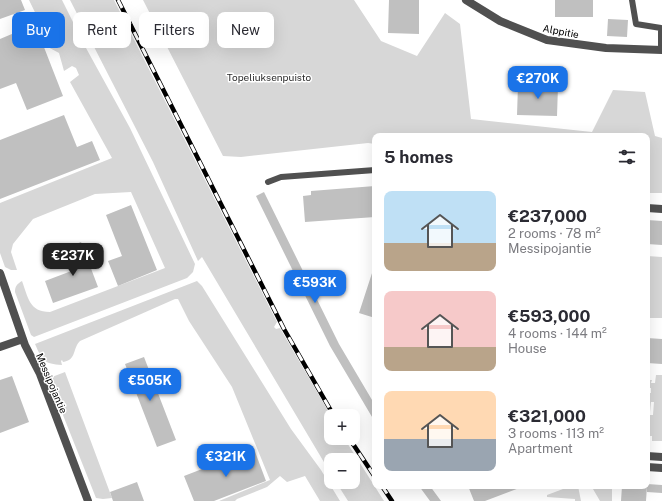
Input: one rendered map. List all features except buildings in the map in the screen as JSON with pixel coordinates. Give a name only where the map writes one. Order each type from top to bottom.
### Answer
[{"type":"street","name":"Alppitie","points":[[466,0],[500,21],[548,40],[606,48],[661,50]]},
{"type":"street","points":[[650,208],[662,209]]},
{"type":"street","name":"Messipojantie","points":[[0,273],[23,339],[40,374],[88,501]]},
{"type":"street","points":[[0,347],[23,339]]},
{"type":"street","points":[[650,456],[662,457]]},
{"type":"street","points":[[650,466],[662,468]]},
{"type":"lane","points":[[632,0],[636,24],[661,28],[661,50]]},
{"type":"lane","points":[[268,182],[281,177],[372,170]]},
{"type":"green space","points":[[29,0],[62,0],[73,22],[73,48],[86,48],[130,128],[195,264],[193,272],[187,278],[34,337],[31,335],[15,292],[15,288],[22,281],[28,298],[33,306],[43,311],[50,312],[165,268],[131,192],[95,194],[33,219],[13,244],[11,252],[17,270],[11,270],[5,267],[0,253],[0,203],[112,158],[70,82],[79,75],[76,68],[72,66],[64,71],[59,53],[50,48],[65,48],[65,12],[35,12]]},
{"type":"green space","points":[[70,0],[114,0],[120,12],[76,12]]},
{"type":"green space","name":"Topeliuksenpuisto","points":[[143,0],[354,0],[381,41],[417,56],[445,13],[460,24],[471,119],[592,132],[613,90],[645,92],[655,136],[662,138],[662,193],[650,193],[650,133],[372,133],[372,144],[241,157],[223,156],[168,48],[209,48],[209,12],[149,12]]},
{"type":"green space","points":[[131,34],[277,322],[274,327],[276,329],[280,328],[327,409],[324,409],[324,445],[348,445],[354,453],[324,453],[324,462],[202,257],[198,261],[153,162],[95,48],[131,48]]},
{"type":"green space","points":[[18,48],[40,48],[0,62],[0,55]]},
{"type":"green space","points":[[650,256],[662,257],[662,318],[650,318]]},
{"type":"green space","points":[[197,281],[202,286],[291,429],[324,475],[324,489],[333,489],[340,501],[320,501],[305,476],[287,482],[280,476],[267,487],[235,501],[219,501],[270,480],[232,387],[189,321],[178,299],[80,341],[72,357],[67,361],[61,361],[62,365],[51,364],[44,360],[35,344]]},
{"type":"green space","points":[[65,372],[112,498],[96,498],[51,385],[52,377]]},
{"type":"green space","points":[[656,375],[662,375],[662,441],[652,441],[652,436],[650,436],[650,415],[653,415],[654,402],[651,402],[650,412],[650,380],[652,380],[651,383],[655,383]]},
{"type":"green space","points":[[360,463],[372,482],[372,489],[376,489],[384,501],[348,501],[340,489],[360,489]]},
{"type":"green space","points":[[563,489],[579,489],[581,501],[575,501],[575,499],[547,497],[547,495]]},
{"type":"green space","points":[[593,489],[612,489],[612,501],[600,501]]},
{"type":"railway","points":[[118,0],[284,329],[330,409]]},
{"type":"railway","points":[[354,445],[372,472]]},
{"type":"railway","points":[[384,489],[392,501]]}]
